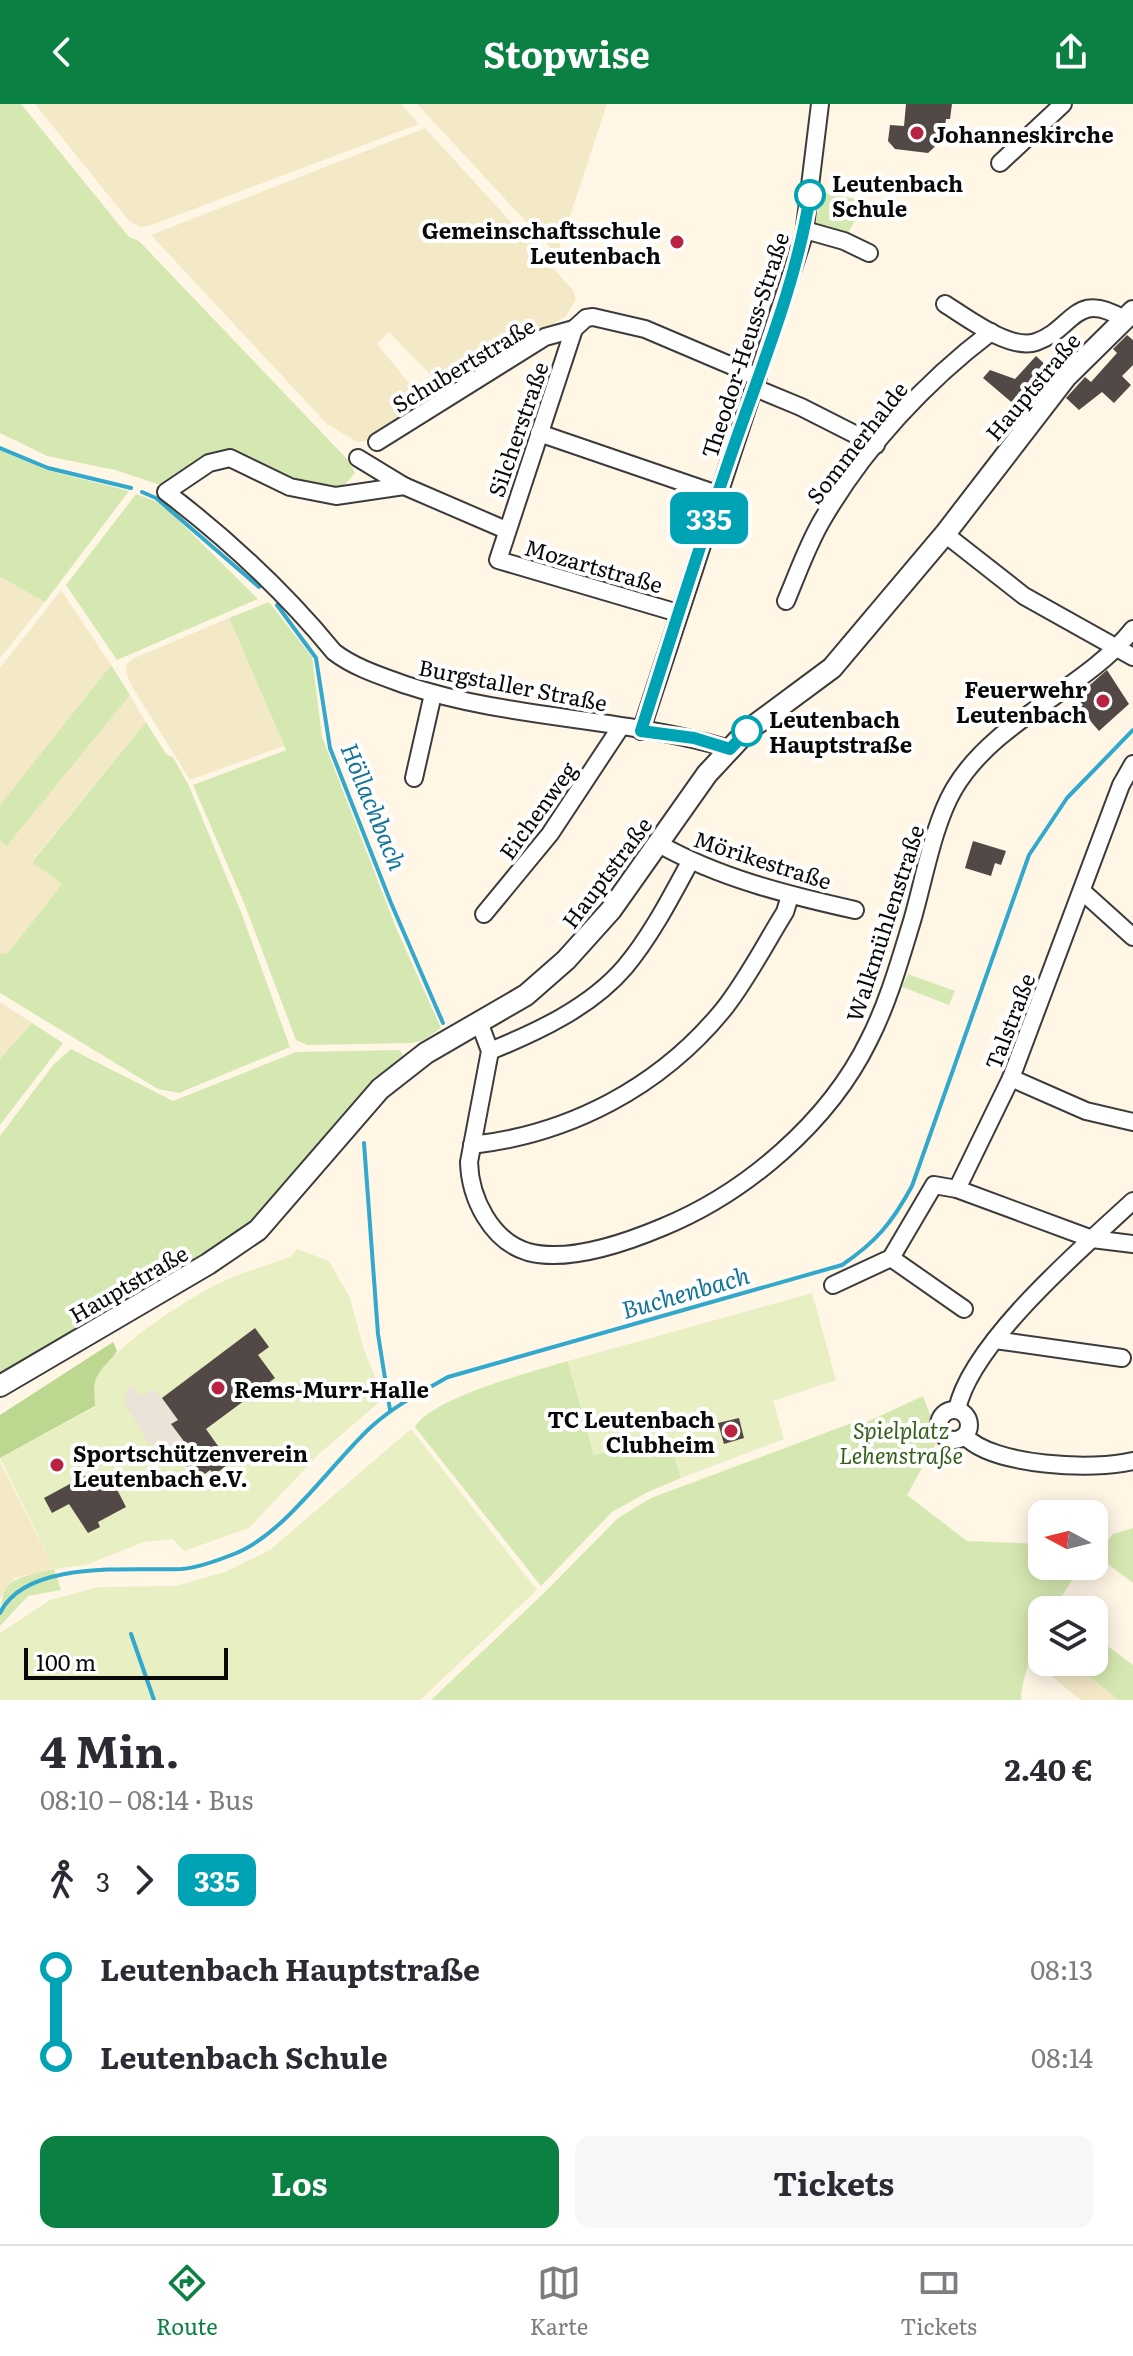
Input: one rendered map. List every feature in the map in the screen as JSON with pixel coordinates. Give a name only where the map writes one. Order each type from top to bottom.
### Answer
[{"type":"street","name":"Theodor-Heuss-Straße","points":[[641,731],[805,230],[820,104]]},
{"type":"street","points":[[1000,163],[1063,104]]},
{"type":"street","points":[[805,230],[844,241],[869,253]]},
{"type":"street","points":[[945,304],[991,332],[1020,342],[1036,342],[1078,313],[1093,307],[1128,315]]},
{"type":"street","name":"Hauptstraße","points":[[0,1386],[208,1264],[258,1230],[380,1089],[426,1053],[526,995],[566,960],[602,921],[707,774],[761,719],[832,668],[945,534],[1058,387],[1128,315]]},
{"type":"street","points":[[580,323],[645,329],[876,445]]},
{"type":"street","name":"Silcherstraße","points":[[498,560],[539,433],[580,323]]},
{"type":"street","name":"Schubertstraße","points":[[377,442],[545,337],[580,323]]},
{"type":"street","name":"Sommerhalde","points":[[786,601],[823,518],[876,445],[906,408],[952,361],[991,332]]},
{"type":"street","points":[[539,433],[717,494]]},
{"type":"street","name":"Burgstaller Straße","points":[[404,486],[336,496],[290,487],[230,458],[209,463],[166,492],[261,571],[334,652],[347,662],[433,694],[521,713],[694,738],[730,749]]},
{"type":"street","name":"Mozartstraße","points":[[358,458],[404,486],[506,530]]},
{"type":"street","points":[[945,534],[1024,596],[1133,657]]},
{"type":"street","name":"Mozartstraße","points":[[498,560],[678,613]]},
{"type":"street","name":"Walkmühlenstraße","points":[[490,1051],[472,1145],[470,1181],[482,1211],[503,1238],[532,1253],[580,1251],[649,1233],[714,1203],[760,1169],[808,1125],[842,1084],[869,1041],[910,925],[944,811],[954,789],[983,753],[1060,689],[1117,649],[1133,629]]},
{"type":"street","points":[[414,778],[433,694]]},
{"type":"street","name":"Eichenweg","points":[[484,914],[550,834],[620,728]]},
{"type":"street","name":"Talstraße","points":[[957,1189],[1011,1078],[1121,785],[1133,764]]},
{"type":"street","name":"Mörikestraße","points":[[659,844],[690,862],[790,896],[855,910]]},
{"type":"street","points":[[479,1022],[490,1051],[529,1036],[602,989],[625,967],[690,862]]},
{"type":"street","points":[[1082,891],[1133,937]]},
{"type":"street","points":[[472,1145],[508,1141],[544,1131],[607,1105],[649,1080],[725,1007],[785,912],[790,896]]},
{"type":"street","points":[[1011,1078],[1086,1111],[1133,1122]]},
{"type":"street","points":[[833,1285],[891,1258],[934,1185],[957,1189],[1092,1239],[1133,1244]]},
{"type":"street","points":[[957,1410],[973,1368],[995,1340],[1133,1201]]},
{"type":"street","points":[[891,1258],[964,1309]]},
{"type":"street","points":[[995,1340],[1122,1358]]},
{"type":"street","points":[[957,1410],[966,1415],[969,1423],[965,1436],[950,1440],[940,1429],[943,1414],[957,1410]]},
{"type":"street","points":[[965,1436],[974,1447],[998,1455],[1085,1467],[1133,1461]]},
{"type":"shaded area","points":[[35,104],[401,104],[419,124],[140,227],[129,221]]},
{"type":"shaded area","points":[[417,104],[607,104],[557,255]]},
{"type":"shaded area","points":[[425,128],[573,290],[576,299],[566,316],[446,391],[389,332],[377,344],[428,406],[372,440],[357,442],[327,424],[151,235]]},
{"type":"shaded area","points":[[0,577],[45,602],[0,658]]},
{"type":"shaded area","points":[[61,590],[111,665],[0,805],[0,668]]},
{"type":"shaded area","points":[[229,618],[284,746],[190,780],[133,688],[126,673],[127,664],[132,659]]},
{"type":"shaded area","points":[[130,695],[146,722],[32,861],[62,884],[8,953],[0,954],[0,840],[8,845]]},
{"type":"shaded area","points":[[0,1002],[32,1023],[0,1059]]},
{"type":"shaded area","points":[[130,1385],[142,1396],[152,1389],[162,1398],[178,1420],[172,1425],[183,1440],[169,1449],[161,1438],[150,1445],[123,1401]]},
{"type":"shaded area","points":[[0,1462],[54,1569],[15,1578],[0,1599]]},
{"type":"shaded area","points":[[1051,1676],[1088,1676],[1119,1700],[1081,1700]]},
{"type":"green space","points":[[0,104],[21,104],[129,237],[139,241],[348,460],[355,473],[338,492],[292,484],[231,452],[163,486],[115,470],[47,456],[0,433]]},
{"type":"green space","points":[[821,192],[876,203],[858,215],[847,235],[815,226]]},
{"type":"green space","points":[[0,450],[50,471],[129,491],[45,602],[0,577]]},
{"type":"green space","points":[[136,494],[155,501],[171,513],[258,599],[117,660],[66,585]]},
{"type":"green space","points":[[269,602],[312,657],[322,737],[397,930],[441,1028],[424,1040],[412,1043],[307,1045],[296,1040],[244,903],[193,785],[286,750],[229,618]]},
{"type":"green space","points":[[111,665],[130,695],[7,846],[0,840],[0,805]]},
{"type":"green space","points":[[146,722],[166,754],[173,757],[189,786],[241,912],[290,1047],[179,1093],[158,1089],[0,993],[0,954],[8,953],[62,884],[32,862]]},
{"type":"green space","points":[[908,974],[955,991],[949,1005],[902,987]]},
{"type":"green space","points":[[32,1023],[63,1043],[0,1125],[0,1059]]},
{"type":"green space","points":[[71,1049],[173,1101],[296,1052],[400,1050],[404,1058],[284,1194],[228,1243],[0,1378],[0,1136],[53,1065]]},
{"type":"green space","points":[[297,1249],[329,1261],[350,1298],[364,1350],[384,1398],[320,1453],[249,1528],[184,1551],[173,1539],[144,1542],[86,1565],[54,1569],[0,1458],[95,1407],[94,1385],[102,1369],[153,1324],[212,1287],[290,1257]]},
{"type":"green space","points":[[812,1293],[836,1380],[773,1401],[784,1439],[681,1478],[667,1433],[594,1455],[568,1361]]},
{"type":"green space","points":[[113,1342],[117,1351],[95,1382],[95,1406],[0,1458],[0,1415]]},
{"type":"green space","points":[[568,1361],[594,1455],[667,1433],[681,1478],[612,1512],[541,1586],[415,1427],[425,1416],[461,1396]]},
{"type":"green space","name":"Spielplatz Lehenstraße","points":[[923,1396],[939,1438],[907,1495],[967,1541],[1028,1543],[1028,1580],[1072,1580],[1062,1596],[1028,1596],[1028,1668],[1021,1700],[431,1700],[618,1518],[651,1498],[854,1422],[856,1427]]},
{"type":"green space","points":[[411,1429],[537,1590],[420,1700],[0,1700],[0,1633],[50,1600],[99,1587],[176,1586],[225,1572],[270,1550]]},
{"type":"green space","points":[[1133,1528],[1133,1583],[1108,1564],[1108,1540],[1113,1534]]},
{"type":"green space","points":[[54,1569],[61,1590],[28,1596],[0,1626],[3,1598],[11,1583]]},
{"type":"green space","points":[[1108,1646],[1133,1665],[1133,1700],[1119,1700],[1088,1676],[1108,1676]]},
{"type":"building","name":"Johanneskirche","points":[[906,104],[952,104],[943,139],[928,153],[895,149],[888,141],[890,125],[904,126]]},
{"type":"building","points":[[1127,335],[1133,340],[1133,365],[1122,376],[1131,385],[1114,403],[1102,392],[1079,410],[1066,398],[1085,377],[1091,382],[1117,353],[1113,349]]},
{"type":"building","points":[[1036,356],[1052,371],[1029,394],[1034,398],[1023,412],[983,378],[990,370],[1015,379]]},
{"type":"building","name":"Feuerwehr Leutenbach","points":[[1107,670],[1129,704],[1099,731],[1079,708],[1083,705],[1076,697]]},
{"type":"building","points":[[973,841],[1006,851],[1001,865],[995,863],[991,876],[965,868]]},
{"type":"building","name":"Rems-Murr-Halle","points":[[255,1328],[269,1347],[258,1355],[275,1378],[206,1429],[230,1463],[214,1475],[210,1470],[197,1480],[182,1460],[189,1455],[183,1446],[186,1444],[171,1424],[178,1420],[162,1398]]},
{"type":"building","name":"TC Leutenbach Clubheim","points":[[739,1418],[744,1438],[724,1444],[718,1423]]},
{"type":"building","points":[[108,1472],[126,1507],[98,1522],[100,1527],[88,1533],[69,1504],[52,1513],[44,1498],[90,1473],[93,1479]]},
{"type":"waterway","name":"Höllachbach","points":[[0,448],[48,468],[131,488]]},
{"type":"waterway","name":"Höllachbach","points":[[142,492],[156,498],[259,587]]},
{"type":"waterway","name":"Höllachbach","points":[[277,605],[316,658],[330,748],[391,903],[443,1023]]},
{"type":"waterway","name":"Buchenbach","points":[[0,1613],[13,1596],[32,1584],[56,1576],[109,1570],[187,1568],[222,1559],[253,1545],[289,1515],[380,1419],[448,1377],[842,1265],[854,1257],[882,1231],[912,1186],[1029,855],[1067,798],[1133,730]]},
{"type":"waterway","name":"Höllachbach","points":[[364,1143],[378,1334],[390,1410]]},
{"type":"waterway","points":[[131,1634],[154,1700]]},
{"type":"bus line","name":"335","points":[[747,731],[730,749],[694,738],[641,731],[790,281],[805,230],[810,195]]},
{"type":"place","name":"Johanneskirche","points":[[917,133]]},
{"type":"place","name":"Leutenbach Schule","points":[[810,195]]},
{"type":"place","name":"Gemeinschaftsschule Leutenbach","points":[[677,242]]},
{"type":"place","name":"Feuerwehr Leutenbach","points":[[1103,701]]},
{"type":"place","name":"Leutenbach Hauptstraße","points":[[747,731]]},
{"type":"place","name":"Rems-Murr-Halle","points":[[218,1388]]},
{"type":"place","name":"TC Leutenbach Clubheim","points":[[731,1431]]},
{"type":"place","name":"Sportschützenverein Leutenbach e.V.","points":[[57,1465]]}]
